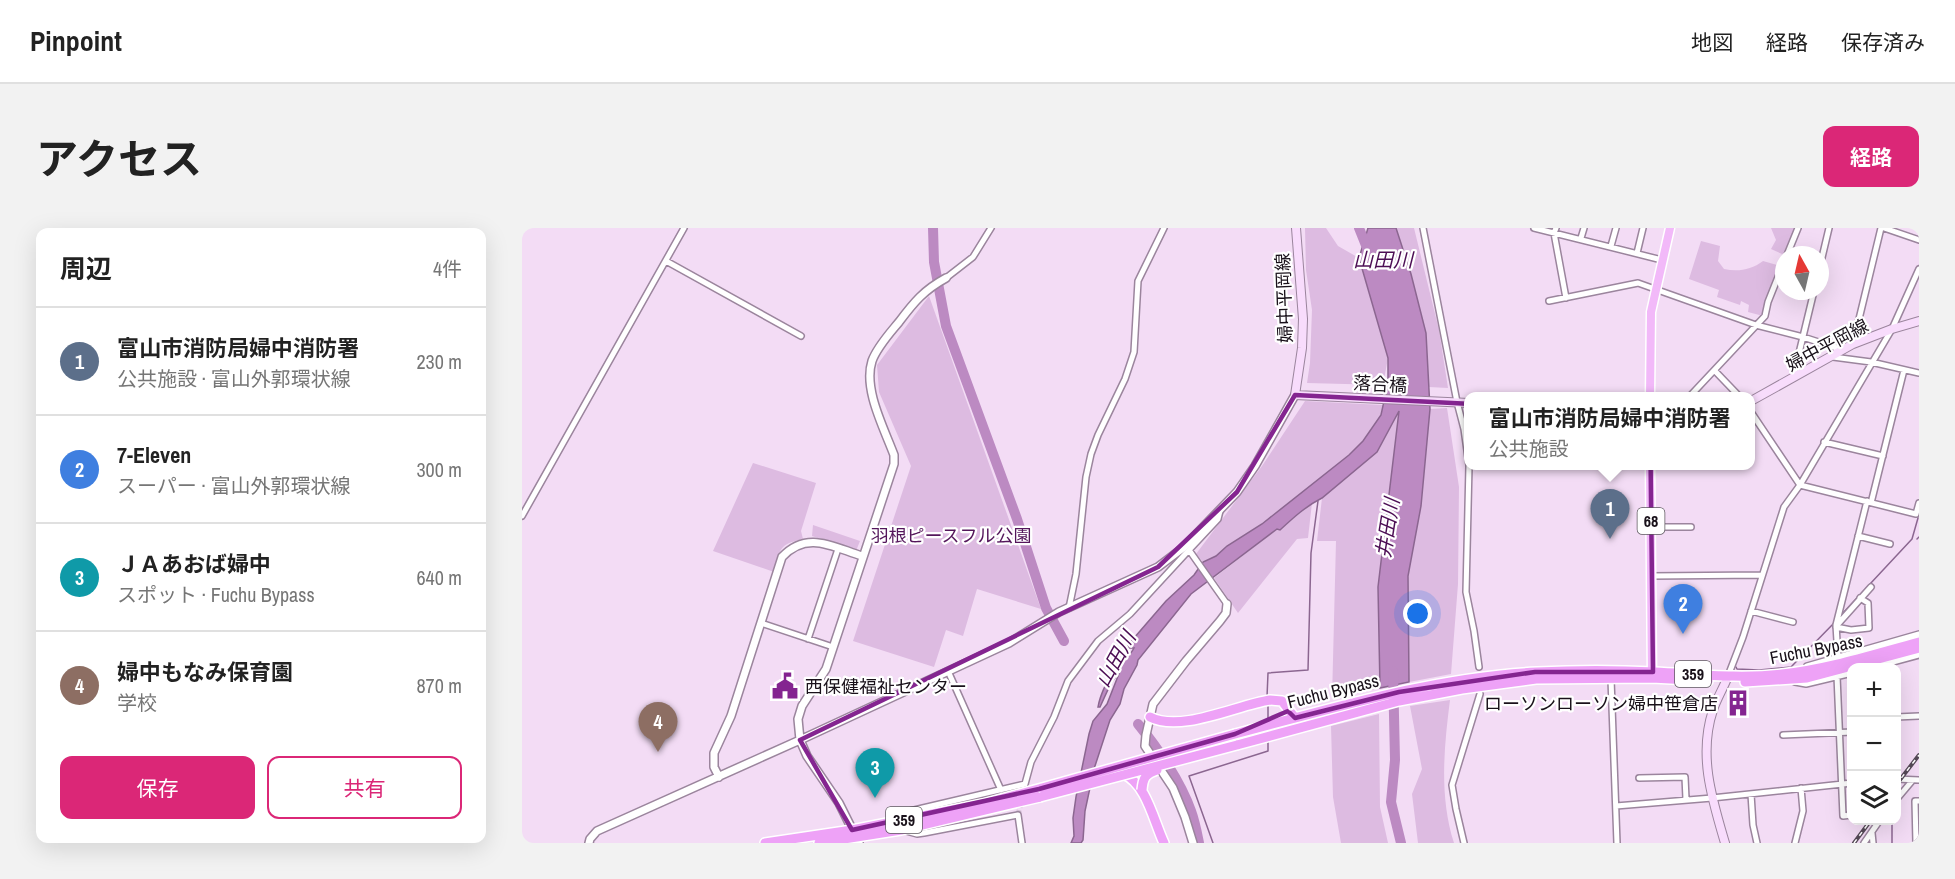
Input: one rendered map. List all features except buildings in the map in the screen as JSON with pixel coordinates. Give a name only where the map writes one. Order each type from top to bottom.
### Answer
[{"type":"highway","name":"Fuchu Bypass","points":[[1783,677],[1919,642]]},
{"type":"highway","name":"Fuchu Bypass","points":[[819,843],[856,837],[983,804],[1123,774],[1462,685],[1535,672],[1727,679],[1807,678],[1919,648]]},
{"type":"highway","name":"Fuchu Bypass","points":[[1041,793],[1235,734],[1399,692],[1536,679],[1611,679],[1653,675]]},
{"type":"highway","points":[[1235,734],[1275,721],[1280,717],[1282,708],[1270,700]]},
{"type":"highway","points":[[1149,721],[1191,720],[1270,700],[1282,701],[1295,718]]},
{"type":"highway","points":[[1142,790],[1144,777],[1148,773],[1196,756]]},
{"type":"highway","points":[[1123,774],[1133,778],[1142,790],[1164,843]]},
{"type":"highway","name":"Fuchu Bypass","points":[[765,843],[856,837]]},
{"type":"main road","name":"婦中平岡線","points":[[1296,228],[1303,319],[1298,395]]},
{"type":"main road","points":[[1650,392],[1650,323],[1655,290],[1670,228]]},
{"type":"main road","name":"婦中平岡線","points":[[1755,399],[1853,344],[1919,321]]},
{"type":"main road","name":"落合橋","points":[[1298,395],[1457,402]]},
{"type":"main road","points":[[1457,402],[1464,403]]},
{"type":"main road","name":"68","points":[[1650,470],[1653,675]]},
{"type":"main road","points":[[1725,843],[1712,798],[1706,761],[1707,739],[1713,711],[1727,679]]},
{"type":"street","points":[[522,516],[684,228]]},
{"type":"street","points":[[856,837],[839,802],[807,756],[800,740],[798,720],[802,706],[826,669],[894,464],[894,455],[871,392],[870,370],[873,359],[920,294],[973,257],[991,228]]},
{"type":"street","points":[[1069,608],[1076,574],[1086,477],[1091,454],[1125,379],[1134,352],[1138,281],[1164,228]]},
{"type":"street","points":[[1423,228],[1464,429]]},
{"type":"street","points":[[1534,228],[1555,231],[1662,260]]},
{"type":"street","points":[[1581,238],[1584,228]]},
{"type":"street","points":[[1611,246],[1616,228]]},
{"type":"street","points":[[1637,253],[1643,228]]},
{"type":"street","points":[[1791,246],[1798,228]]},
{"type":"street","points":[[1825,246],[1829,228]]},
{"type":"street","points":[[1853,344],[1883,228],[1919,240]]},
{"type":"street","points":[[1555,231],[1566,298]]},
{"type":"street","points":[[666,261],[801,336]]},
{"type":"street","points":[[1727,679],[1743,637],[1784,507],[1800,485],[1892,329],[1919,269]]},
{"type":"street","points":[[1549,301],[1638,283],[1756,325],[1843,350]]},
{"type":"street","points":[[1694,392],[1765,315],[1775,284]]},
{"type":"street","points":[[1793,379],[1812,300]]},
{"type":"street","points":[[1833,357],[1871,362],[1919,374]]},
{"type":"street","points":[[1838,657],[1836,626],[1858,536],[1883,456],[1904,370]]},
{"type":"street","points":[[1714,371],[1735,392]]},
{"type":"street","points":[[589,843],[597,831],[948,672],[1009,643],[1059,612],[1158,567],[1183,548],[1238,492],[1298,395]]},
{"type":"street","points":[[1755,418],[1800,485],[1916,514],[1919,503]]},
{"type":"street","points":[[1824,442],[1883,456]]},
{"type":"street","points":[[1469,470],[1466,592],[1479,667]]},
{"type":"street","points":[[1022,843],[1018,815],[917,834],[901,825],[903,814],[1025,784],[1031,762],[1054,717],[1068,681],[1078,666],[1098,641],[1130,614],[1190,552],[1218,519],[1220,511]]},
{"type":"street","points":[[1651,527],[1691,527]]},
{"type":"street","points":[[1858,536],[1890,544]]},
{"type":"street","points":[[719,777],[714,766],[714,753],[731,716],[782,557],[790,548],[813,541],[862,556]]},
{"type":"street","points":[[808,639],[838,549]]},
{"type":"street","points":[[1190,552],[1227,604],[1226,613],[1153,704],[1145,746],[1173,788],[1193,843]]},
{"type":"street","points":[[1651,576],[1762,575]]},
{"type":"street","points":[[1836,626],[1871,587]]},
{"type":"street","points":[[1836,626],[1851,630],[1869,628],[1868,603],[1860,598]]},
{"type":"street","points":[[1751,610],[1793,622]]},
{"type":"street","points":[[761,623],[833,647]]},
{"type":"street","points":[[1783,677],[1838,657],[1919,634]]},
{"type":"street","points":[[1889,663],[1919,655]]},
{"type":"street","points":[[948,672],[1001,790]]},
{"type":"street","points":[[1783,677],[1806,684],[1847,674]]},
{"type":"street","points":[[1837,676],[1843,816],[1847,816]]},
{"type":"street","points":[[1611,679],[1617,843]]},
{"type":"street","points":[[1464,843],[1452,785],[1480,694]]},
{"type":"street","points":[[1901,717],[1919,716]]},
{"type":"street","points":[[1783,735],[1847,732]]},
{"type":"street","points":[[1639,778],[1685,777],[1686,799]]},
{"type":"street","points":[[1901,780],[1919,780]]},
{"type":"street","points":[[1901,794],[1911,781]]},
{"type":"street","points":[[1616,806],[1847,783]]},
{"type":"street","points":[[1796,843],[1803,811],[1801,788]]},
{"type":"street","points":[[1751,794],[1757,843]]},
{"type":"street","points":[[1916,843],[1915,801],[1919,801]]},
{"type":"street","points":[[1864,843],[1877,825]]},
{"type":"street","points":[[1872,831],[1873,843]]},
{"type":"highlighted area","points":[[1295,395],[1650,413],[1653,672],[1535,672],[1399,692],[1295,718],[1288,711],[1235,734],[1039,789],[852,830],[800,740],[1158,567],[1237,492]]},
{"type":"green space","points":[[1305,228],[1326,228],[1338,246],[1359,258],[1388,358],[1383,385],[1307,383],[1312,310],[1306,270]]},
{"type":"green space","points":[[1396,228],[1414,228],[1439,330],[1448,388],[1429,387],[1426,333]]},
{"type":"green space","points":[[1771,228],[1796,228],[1791,246],[1775,246],[1775,251],[1771,249],[1776,240]]},
{"type":"green space","points":[[1701,241],[1720,246],[1718,261],[1724,269],[1744,270],[1763,261],[1775,264],[1775,287],[1763,316],[1748,312],[1749,305],[1741,301],[1740,305],[1717,297],[1719,290],[1689,279]]},
{"type":"green space","name":"羽根ピースフル公園","points":[[929,296],[1041,609],[977,589],[963,636],[946,630],[934,667],[853,641],[911,466],[879,392],[877,365]]},
{"type":"green space","points":[[1305,401],[1383,405],[1381,415],[1363,441],[1349,455],[1262,524],[1227,546],[1216,556],[1203,562],[1196,554],[1262,466]]},
{"type":"green space","points":[[1447,408],[1459,487],[1458,584],[1451,674],[1409,682],[1408,576],[1421,506],[1430,409]]},
{"type":"green space","points":[[1400,409],[1378,587],[1380,688],[1332,699],[1336,541],[1317,541],[1322,498],[1377,452]]},
{"type":"green space","points":[[753,463],[816,483],[801,531],[803,539],[789,543],[782,549],[774,572],[713,551]]},
{"type":"green space","points":[[1312,503],[1308,538],[1297,539],[1238,613],[1214,578],[1277,529],[1280,530]]},
{"type":"green space","points":[[813,525],[860,541],[856,551],[812,536]]},
{"type":"green space","points":[[1450,700],[1444,772],[1446,807],[1454,843],[1418,843],[1412,794],[1422,769],[1410,706]]},
{"type":"green space","points":[[1379,714],[1380,807],[1388,843],[1341,843],[1333,797],[1331,726]]},
{"type":"water","name":"山田川","points":[[1368,228],[1396,228],[1426,333],[1430,409],[1421,506],[1408,576],[1409,682],[1380,688],[1378,587],[1399,411],[1377,452],[1322,498],[1305,508],[1280,530],[1277,529],[1191,594],[1138,660],[1124,689],[1120,704],[1110,720],[1094,769],[1085,811],[1083,840],[1081,843],[1071,843],[1074,836],[1073,818],[1076,797],[1089,734],[1093,721],[1107,704],[1120,671],[1098,707],[1108,680],[1134,648],[1129,648],[1128,645],[1166,601],[1194,575],[1203,562],[1216,556],[1227,546],[1262,524],[1349,455],[1363,441],[1381,415],[1388,383],[1388,358],[1359,258]]},
{"type":"waterway","points":[[933,228],[934,262],[946,326],[1017,519],[1046,608],[1064,641]]},
{"type":"waterway","name":"井田川","points":[[1359,228],[1369,253]]},
{"type":"waterway","points":[[1267,697],[1268,673],[1308,670],[1311,553],[1318,501]]},
{"type":"waterway","points":[[1842,614],[1912,539],[1918,518]]},
{"type":"waterway","points":[[1736,667],[1737,669],[1759,670],[1791,667],[1835,622]]},
{"type":"waterway","name":"井田川","points":[[1393,671],[1395,760],[1391,802],[1401,843]]},
{"type":"waterway","points":[[1268,705],[1268,721]]},
{"type":"waterway","name":"山田川","points":[[1138,724],[1161,754],[1187,800],[1199,843]]},
{"type":"waterway","points":[[1213,843],[1189,776],[1268,751],[1268,741]]},
{"type":"waterway","points":[[1892,825],[1892,843]]},
{"type":"tunnel","points":[[1018,815],[1022,799]]},
{"type":"railway","points":[[1901,778],[1919,755]]},
{"type":"railway","points":[[1854,843],[1867,825]]},
{"type":"place","name":"富山市消防局婦中消防署","points":[[1610,539]]},
{"type":"place","name":"7-Eleven","points":[[1683,634]]},
{"type":"place","name":"西保健福祉センター","points":[[785,686]]},
{"type":"place","name":"ローソンローソン婦中笹倉店","points":[[1738,703]]},
{"type":"place","name":"婦中もなみ保育園","points":[[658,752]]},
{"type":"place","name":"ＪＡあおば婦中","points":[[875,798]]}]
